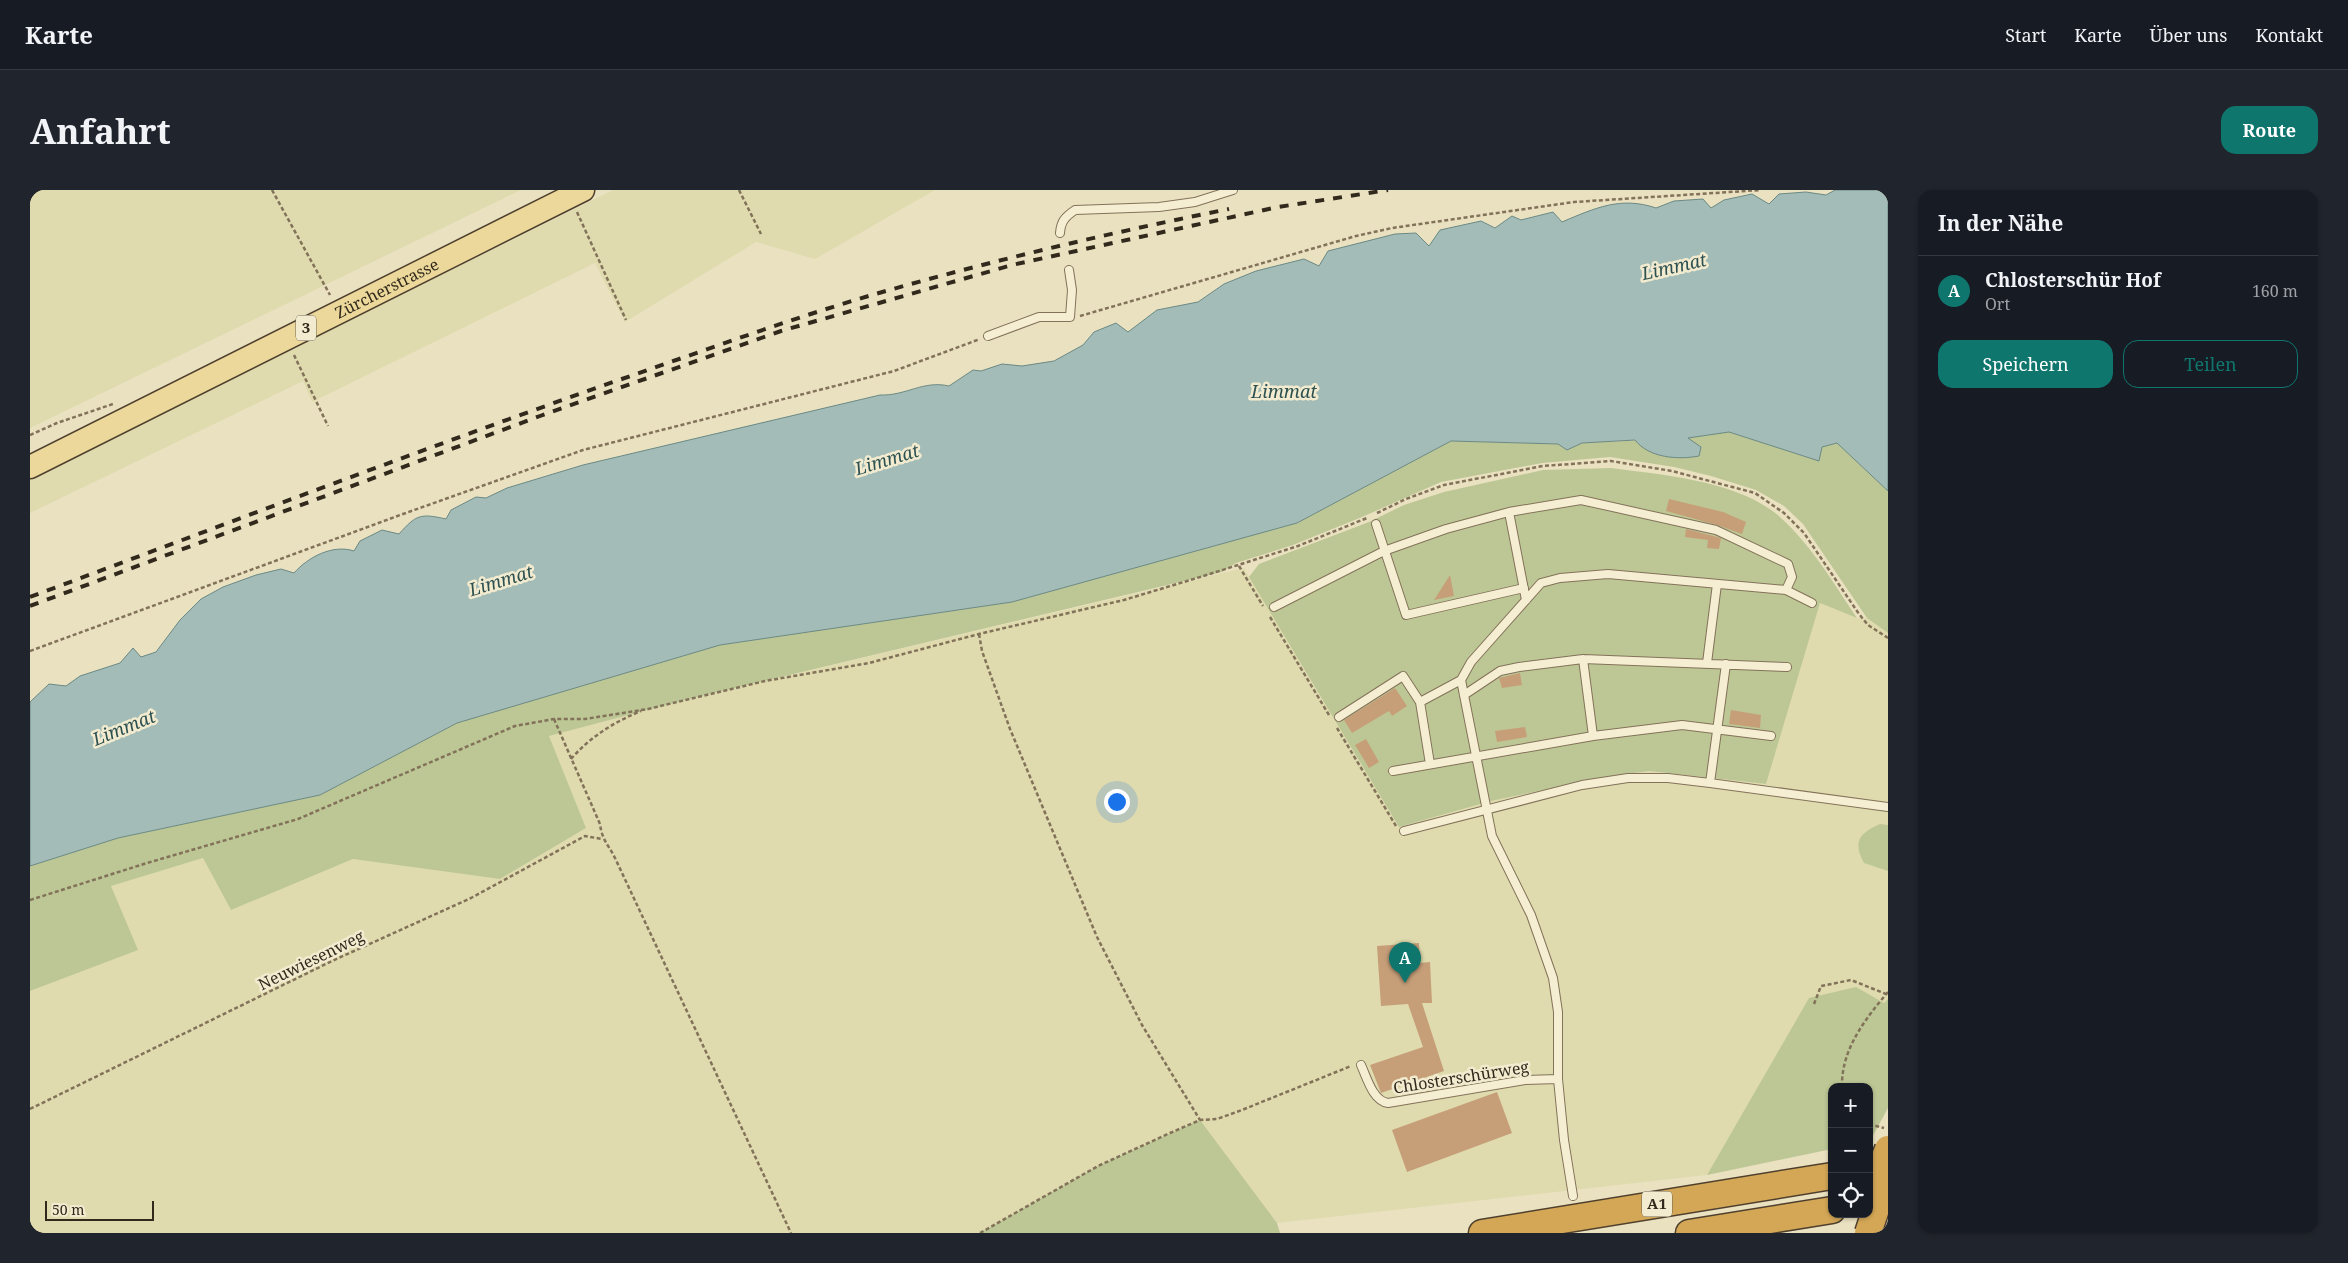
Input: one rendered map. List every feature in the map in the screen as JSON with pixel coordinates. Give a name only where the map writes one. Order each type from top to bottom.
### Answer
[{"type":"highway","points":[[1873,1189],[1888,1149]]},
{"type":"highway","points":[[1873,1168],[1888,1166]]},
{"type":"highway","points":[[1868,1233],[1888,1173]]},
{"type":"highway","name":"A1","points":[[1482,1233],[1828,1177]]},
{"type":"highway","points":[[1873,1203],[1888,1201]]},
{"type":"highway","name":"A1","points":[[1689,1233],[1828,1211]]},
{"type":"highway","points":[[1859,1233],[1864,1218]]},
{"type":"main road","name":"Zürcherstrasse","points":[[30,467],[286,337],[575,194]]},
{"type":"lane","points":[[1060,233],[1061,224],[1065,217],[1075,210],[1085,208],[1159,207],[1194,202],[1233,190]]},
{"type":"lane","points":[[988,336],[1039,317],[1070,317],[1072,290],[1068,270]]},
{"type":"lane","points":[[1274,607],[1384,551],[1446,529],[1509,512],[1580,500],[1716,530],[1788,564],[1792,577],[1786,590]]},
{"type":"lane","points":[[1509,512],[1526,600]]},
{"type":"lane","points":[[1376,524],[1406,614],[1524,588]]},
{"type":"lane","points":[[1420,702],[1461,680],[1471,662],[1541,583],[1560,578],[1608,574],[1786,590],[1812,603]]},
{"type":"lane","points":[[1707,662],[1717,584]]},
{"type":"lane","points":[[1583,659],[1593,736]]},
{"type":"lane","points":[[1464,695],[1500,671],[1583,659],[1707,662],[1787,667]]},
{"type":"lane","points":[[1710,782],[1726,664]]},
{"type":"lane","points":[[1335,718],[1402,676],[1420,702],[1430,764]]},
{"type":"lane","points":[[1461,680],[1492,836],[1531,915],[1548,959],[1558,1012],[1558,1079],[1564,1140],[1573,1196]]},
{"type":"lane","points":[[1393,770],[1593,736],[1682,725],[1771,736]]},
{"type":"lane","points":[[1404,831],[1605,780],[1668,778],[1710,782],[1888,807]]},
{"type":"lane","name":"Chlosterschürweg","points":[[1361,1065],[1377,1098],[1382,1102],[1388,1103],[1525,1080],[1558,1079]]},
{"type":"path","points":[[272,190],[330,295]]},
{"type":"path","points":[[738,190],[760,234]]},
{"type":"path","points":[[1070,317],[1078,317],[1356,236],[1392,228],[1574,202],[1761,190]]},
{"type":"path","points":[[575,194],[576,211],[626,320]]},
{"type":"path","points":[[30,651],[574,453],[894,371],[988,336]]},
{"type":"path","points":[[286,337],[328,426]]},
{"type":"path","points":[[30,900],[147,863],[298,819],[515,726],[554,719],[586,719],[648,708],[765,682],[869,663],[979,634],[1124,600],[1239,566],[1332,533],[1406,499],[1444,485],[1542,466],[1611,461],[1672,470],[1755,493],[1784,513],[1804,533],[1858,614],[1868,625],[1888,638]]},
{"type":"path","points":[[1239,566],[1264,608]]},
{"type":"path","points":[[1270,617],[1335,718]]},
{"type":"path","points":[[979,634],[982,651],[1010,729],[1097,937],[1142,1025],[1200,1120]]},
{"type":"path","points":[[571,759],[584,744],[616,722],[648,708]]},
{"type":"path","points":[[554,719],[600,824],[602,839],[610,847],[616,858],[791,1233]]},
{"type":"path","points":[[1336,727],[1398,829],[1404,831]]},
{"type":"path","name":"Neuwiesenweg","points":[[30,1109],[332,961],[471,898],[586,836],[602,839]]},
{"type":"path","points":[[1814,1004],[1822,986],[1851,980],[1887,993],[1867,1018],[1847,1053],[1842,1083]]},
{"type":"path","points":[[980,1233],[1098,1166],[1200,1120],[1230,1115],[1348,1066],[1361,1065]]},
{"type":"path","points":[[1873,1125],[1888,1128]]},
{"type":"shaded area","points":[[30,190],[521,190],[30,428]]},
{"type":"shaded area","points":[[613,190],[935,190],[815,259],[756,242],[625,322],[595,263],[312,402],[303,381],[30,513],[30,478]]},
{"type":"shaded area","points":[[1244,568],[1399,827],[1491,801],[1606,777],[1649,771],[1766,784],[1820,603],[1857,618],[1867,618],[1888,633],[1888,999],[1884,1003],[1809,998],[1707,1175],[1277,1223],[1200,1120],[1098,1166],[980,1233],[30,1233],[30,991],[137,950],[110,886],[203,858],[231,910],[353,859],[500,879],[586,828],[549,736],[693,698]]},
{"type":"green space","points":[[1729,432],[1819,461],[1822,446],[1837,443],[1888,491],[1888,633],[1867,618],[1803,524],[1784,506],[1756,490],[1674,467],[1610,457],[1542,463],[1441,482],[1293,545],[1236,563],[1222,572],[693,698],[549,736],[586,828],[500,879],[353,859],[231,910],[203,858],[111,886],[138,950],[30,991],[30,866],[118,838],[320,795],[457,723],[720,645],[1012,602],[1297,523],[1451,441],[1558,444],[1567,450],[1582,443],[1687,438]]},
{"type":"green space","points":[[1611,468],[1701,482],[1745,496],[1764,506],[1781,518],[1803,541],[1857,618],[1820,603],[1766,784],[1649,771],[1606,777],[1491,801],[1399,827],[1249,577],[1259,564],[1369,522],[1404,505],[1444,492],[1543,470]]},
{"type":"green space","points":[[1880,824],[1888,825],[1888,871],[1864,863],[1860,855],[1859,843],[1863,834]]},
{"type":"green space","points":[[1856,987],[1884,1003],[1888,999],[1888,1108],[1873,1136],[1873,1083],[1828,1083],[1828,1150],[1707,1175],[1809,998]]},
{"type":"green space","points":[[1200,1120],[1277,1223],[1280,1233],[980,1233],[1098,1166]]},
{"type":"water","name":"Limmat","points":[[1835,190],[1888,190],[1888,491],[1837,443],[1822,447],[1819,461],[1729,432],[1688,438],[1701,447],[1699,456],[1682,458],[1664,456],[1648,451],[1635,440],[1582,443],[1567,450],[1558,444],[1451,441],[1297,523],[1012,602],[720,645],[457,723],[320,795],[118,838],[30,866],[30,702],[49,684],[66,686],[80,676],[120,663],[133,648],[141,657],[156,652],[180,620],[201,599],[223,587],[256,575],[281,569],[294,573],[306,562],[321,553],[338,549],[354,551],[360,541],[382,530],[399,534],[414,519],[419,517],[430,516],[446,519],[451,510],[476,497],[486,498],[507,488],[583,465],[880,395],[889,395],[923,386],[949,386],[973,370],[981,371],[1002,364],[1022,366],[1054,361],[1083,345],[1094,332],[1116,323],[1128,332],[1157,310],[1198,302],[1224,284],[1256,271],[1304,259],[1319,266],[1328,251],[1395,234],[1416,233],[1429,246],[1440,230],[1481,221],[1495,228],[1512,216],[1521,220],[1553,212],[1562,222],[1597,208],[1620,203],[1631,203],[1656,208],[1674,201],[1703,199],[1711,208],[1724,200],[1752,194],[1769,204],[1779,194],[1806,192],[1826,195]]},
{"type":"building","points":[[1669,499],[1723,512],[1746,522],[1742,534],[1666,511]]},
{"type":"building","points":[[1686,529],[1721,538],[1719,549],[1707,548],[1708,540],[1685,537]]},
{"type":"building","points":[[1450,575],[1454,596],[1434,600]]},
{"type":"building","points":[[1520,673],[1522,685],[1502,688],[1499,678]]},
{"type":"building","points":[[1395,688],[1407,706],[1392,716],[1389,711],[1352,733],[1344,720]]},
{"type":"building","points":[[1731,710],[1761,715],[1760,728],[1729,724]]},
{"type":"building","points":[[1525,727],[1527,737],[1497,742],[1495,731]]},
{"type":"building","points":[[1366,739],[1379,762],[1369,768],[1355,745]]},
{"type":"building","points":[[1419,943],[1420,963],[1430,962],[1432,1003],[1422,1003],[1444,1071],[1381,1093],[1370,1065],[1423,1047],[1408,1004],[1381,1006],[1377,946]]},
{"type":"building","points":[[1497,1092],[1512,1133],[1407,1172],[1392,1130]]},
{"type":"railway","points":[[30,606],[540,416],[781,331],[1012,265],[1278,207],[1388,190]]},
{"type":"railway","points":[[30,597],[471,433],[808,315],[872,295],[1005,259],[1229,209]]},
{"type":"place","name":"Chlosterschür Hof","points":[[1405,983]]}]
